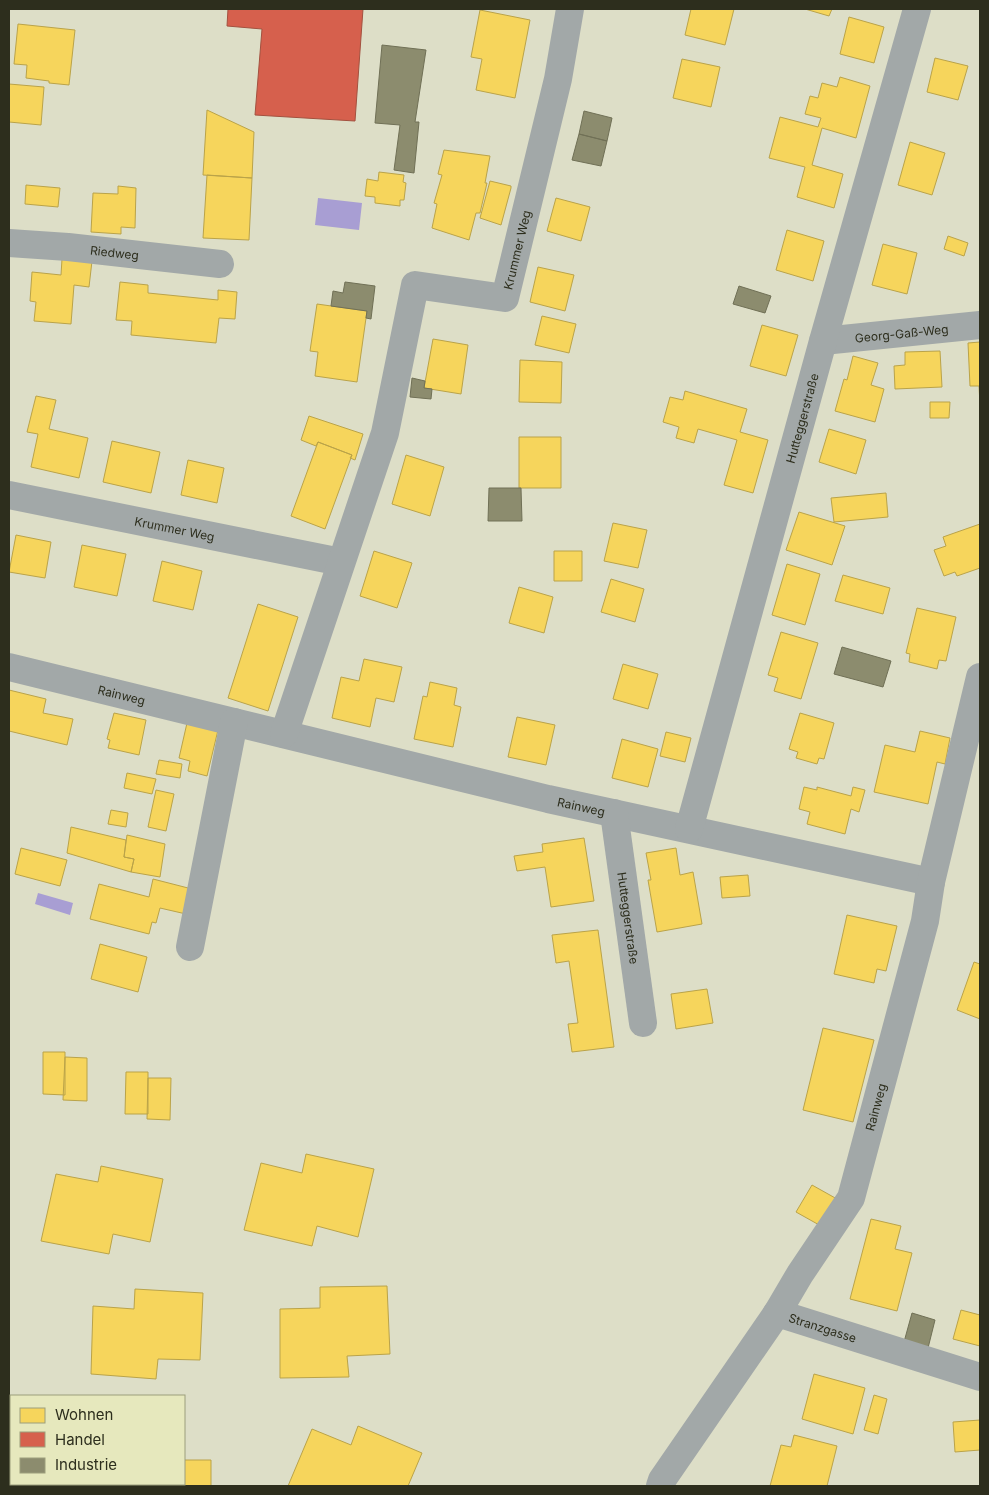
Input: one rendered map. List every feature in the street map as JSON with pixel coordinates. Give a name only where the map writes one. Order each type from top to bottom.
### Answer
[{"type":"street","name":"Krummer Weg","points":[[284,734],[385,433],[415,285],[505,298],[558,78],[570,9]]},
{"type":"street","name":"Hutteggerstraße","points":[[689,829],[822,341],[917,9]]},
{"type":"street","name":"Riedweg","points":[[9,243],[68,247],[220,264]]},
{"type":"street","name":"Georg-Gaß-Weg","points":[[822,341],[980,325]]},
{"type":"street","name":"Krummer Weg","points":[[9,495],[341,562]]},
{"type":"street","name":"Rainweg","points":[[9,667],[538,797],[931,882]]},
{"type":"street","name":"Rainweg","points":[[777,1314],[800,1274],[851,1198],[925,921],[931,882],[980,677]]},
{"type":"street","points":[[190,947],[234,722]]},
{"type":"street","name":"Hutteggerstraße","points":[[614,814],[643,1023]]},
{"type":"street","name":"Stranzgasse","points":[[660,1486],[662,1480],[777,1314],[980,1376]]},
{"type":"shaded area","points":[[318,198],[362,203],[359,230],[315,225]]},
{"type":"shaded area","points":[[38,893],[73,903],[70,915],[35,904]]},
{"type":"building: Wohnen","points":[[691,9],[734,9],[725,45],[685,35]]},
{"type":"building: Wohnen","points":[[805,9],[832,9],[829,16]]},
{"type":"building: Wohnen","points":[[480,10],[530,20],[515,98],[476,90],[482,59],[471,57]]},
{"type":"building: Wohnen","points":[[849,17],[884,27],[874,63],[840,54]]},
{"type":"building: Wohnen","points":[[18,24],[75,30],[69,85],[26,78],[27,65],[14,64]]},
{"type":"building: Wohnen","points":[[935,58],[968,66],[958,100],[927,92]]},
{"type":"building: Wohnen","points":[[682,59],[720,67],[711,107],[673,98]]},
{"type":"building: Wohnen","points":[[840,77],[870,86],[856,138],[822,128],[812,165],[843,174],[834,208],[797,197],[805,167],[769,158],[780,117],[818,127],[821,118],[805,114],[810,96],[818,98],[822,83],[837,87]]},
{"type":"building: Wohnen","points":[[9,84],[44,87],[41,125],[9,122]]},
{"type":"building: Wohnen","points":[[207,110],[254,132],[252,178],[203,175]]},
{"type":"building: Wohnen","points":[[910,142],[945,153],[932,195],[898,185]]},
{"type":"building: Wohnen","points":[[444,150],[490,156],[485,183],[487,183],[480,213],[476,213],[469,240],[432,228],[437,204],[434,203],[442,175],[438,174]]},
{"type":"building: Wohnen","points":[[379,172],[404,175],[403,182],[406,183],[404,200],[400,200],[400,206],[375,203],[375,197],[365,196],[367,179],[378,181]]},
{"type":"building: Wohnen","points":[[207,175],[252,178],[249,240],[203,238]]},
{"type":"building: Wohnen","points":[[490,181],[511,186],[501,225],[480,218]]},
{"type":"building: Wohnen","points":[[26,185],[60,188],[58,207],[25,204]]},
{"type":"building: Wohnen","points":[[118,186],[136,188],[135,228],[121,227],[121,234],[91,232],[93,193],[118,194]]},
{"type":"building: Wohnen","points":[[556,198],[590,207],[581,241],[547,231]]},
{"type":"building: Wohnen","points":[[787,230],[824,241],[813,281],[776,270]]},
{"type":"building: Wohnen","points":[[948,236],[968,243],[964,256],[944,249]]},
{"type":"building: Wohnen","points":[[883,244],[917,253],[907,294],[872,285]]},
{"type":"building: Wohnen","points":[[62,259],[92,261],[89,287],[74,285],[71,324],[34,321],[36,302],[30,301],[32,272],[61,275]]},
{"type":"building: Wohnen","points":[[538,267],[574,275],[565,311],[530,302]]},
{"type":"building: Wohnen","points":[[120,282],[148,285],[148,293],[218,300],[218,290],[237,292],[235,319],[219,318],[216,343],[131,335],[132,321],[116,320]]},
{"type":"building: Wohnen","points":[[317,304],[367,311],[357,382],[315,376],[318,352],[310,351]]},
{"type":"building: Wohnen","points":[[542,316],[576,324],[569,353],[535,345]]},
{"type":"building: Wohnen","points":[[762,325],[798,335],[786,376],[750,366]]},
{"type":"building: Wohnen","points":[[433,339],[468,345],[461,394],[424,388]]},
{"type":"building: Wohnen","points":[[980,342],[980,405],[979,386],[970,386],[968,343]]},
{"type":"building: Wohnen","points":[[940,351],[942,387],[895,389],[894,366],[905,365],[905,352]]},
{"type":"building: Wohnen","points":[[853,356],[878,363],[871,385],[884,389],[875,422],[835,411],[844,379],[847,380]]},
{"type":"building: Wohnen","points":[[520,360],[562,362],[561,403],[519,402]]},
{"type":"building: Wohnen","points":[[685,391],[747,409],[740,432],[768,440],[753,493],[724,485],[737,440],[698,429],[694,443],[676,438],[679,427],[663,422],[670,397],[683,400]]},
{"type":"building: Wohnen","points":[[36,396],[56,400],[49,429],[88,438],[79,478],[31,467],[38,434],[27,432]]},
{"type":"building: Wohnen","points":[[930,402],[950,402],[949,418],[930,418]]},
{"type":"building: Wohnen","points":[[309,416],[363,434],[355,460],[350,458],[352,455],[318,442],[316,446],[301,440]]},
{"type":"building: Wohnen","points":[[829,429],[866,440],[856,474],[819,462]]},
{"type":"building: Wohnen","points":[[519,437],[561,437],[561,488],[519,488]]},
{"type":"building: Wohnen","points":[[112,441],[160,452],[151,493],[103,482]]},
{"type":"building: Wohnen","points":[[318,442],[352,455],[325,529],[291,516]]},
{"type":"building: Wohnen","points":[[406,455],[444,467],[430,516],[392,504]]},
{"type":"building: Wohnen","points":[[188,460],[224,468],[217,503],[181,495]]},
{"type":"building: Wohnen","points":[[886,493],[888,517],[834,522],[831,498]]},
{"type":"building: Wohnen","points":[[799,512],[845,526],[832,565],[786,550]]},
{"type":"building: Wohnen","points":[[613,523],[647,530],[638,568],[604,561]]},
{"type":"building: Wohnen","points":[[980,524],[980,568],[957,576],[955,572],[944,576],[934,550],[946,546],[943,537]]},
{"type":"building: Wohnen","points":[[16,535],[51,542],[45,578],[9,572]]},
{"type":"building: Wohnen","points":[[82,545],[126,554],[117,596],[74,587]]},
{"type":"building: Wohnen","points":[[374,551],[412,563],[397,608],[360,596]]},
{"type":"building: Wohnen","points":[[554,551],[582,551],[582,581],[554,581]]},
{"type":"building: Wohnen","points":[[162,561],[202,571],[193,610],[153,601]]},
{"type":"building: Wohnen","points":[[787,564],[820,574],[805,625],[772,615]]},
{"type":"building: Wohnen","points":[[843,575],[890,588],[883,614],[835,601]]},
{"type":"building: Wohnen","points":[[611,579],[644,589],[635,622],[601,612]]},
{"type":"building: Wohnen","points":[[519,587],[553,597],[544,633],[509,623]]},
{"type":"building: Wohnen","points":[[258,604],[298,617],[268,711],[228,698]]},
{"type":"building: Wohnen","points":[[917,608],[956,617],[946,661],[939,660],[937,669],[909,662],[910,654],[906,653]]},
{"type":"building: Wohnen","points":[[781,632],[818,643],[801,699],[774,691],[778,678],[768,675]]},
{"type":"building: Wohnen","points":[[364,659],[402,667],[394,702],[376,698],[370,727],[332,718],[341,677],[359,681]]},
{"type":"building: Wohnen","points":[[623,664],[658,674],[648,709],[613,699]]},
{"type":"building: Wohnen","points":[[430,682],[457,688],[454,705],[461,707],[453,747],[414,739],[423,696],[427,697]]},
{"type":"building: Wohnen","points":[[9,690],[46,699],[43,713],[73,719],[67,745],[9,731]]},
{"type":"building: Wohnen","points":[[114,713],[146,720],[139,755],[108,748],[110,740],[107,739]]},
{"type":"building: Wohnen","points":[[800,713],[834,723],[824,759],[819,758],[817,764],[796,758],[798,752],[789,749]]},
{"type":"building: Wohnen","points":[[517,717],[555,725],[546,765],[508,757]]},
{"type":"building: Wohnen","points":[[187,723],[218,730],[207,776],[188,771],[190,761],[179,758]]},
{"type":"building: Wohnen","points":[[920,731],[950,738],[945,764],[937,762],[928,804],[874,792],[885,745],[915,752]]},
{"type":"building: Wohnen","points":[[666,732],[691,738],[685,762],[660,756]]},
{"type":"building: Wohnen","points":[[622,739],[658,749],[648,787],[612,778]]},
{"type":"building: Wohnen","points":[[159,760],[182,764],[180,778],[156,774]]},
{"type":"building: Wohnen","points":[[127,773],[156,779],[152,794],[124,788]]},
{"type":"building: Wohnen","points":[[804,787],[817,790],[817,787],[851,796],[853,787],[865,790],[859,812],[851,809],[845,834],[807,824],[810,812],[799,809]]},
{"type":"building: Wohnen","points":[[156,790],[174,794],[166,831],[148,827]]},
{"type":"building: Wohnen","points":[[111,810],[128,813],[126,827],[108,824]]},
{"type":"building: Wohnen","points":[[71,827],[126,840],[124,857],[134,859],[131,872],[67,853]]},
{"type":"building: Wohnen","points":[[127,835],[165,844],[160,877],[131,872],[134,859],[124,857]]},
{"type":"building: Wohnen","points":[[584,838],[594,901],[551,907],[545,867],[517,871],[514,856],[543,852],[542,844]]},
{"type":"building: Wohnen","points":[[21,848],[67,860],[60,886],[15,874]]},
{"type":"building: Wohnen","points":[[676,848],[680,875],[693,872],[702,924],[657,932],[648,880],[651,880],[646,853]]},
{"type":"building: Wohnen","points":[[748,875],[750,896],[722,898],[720,877]]},
{"type":"building: Wohnen","points":[[153,879],[192,889],[186,914],[160,908],[156,923],[152,922],[149,934],[90,919],[99,884],[149,897]]},
{"type":"building: Wohnen","points":[[847,915],[897,926],[886,971],[877,969],[874,983],[834,974]]},
{"type":"building: Wohnen","points":[[598,930],[614,1047],[572,1052],[568,1024],[578,1023],[569,961],[556,963],[552,935]]},
{"type":"building: Wohnen","points":[[100,944],[147,957],[138,992],[91,979]]},
{"type":"building: Wohnen","points":[[974,962],[980,964],[980,1019],[957,1010]]},
{"type":"building: Wohnen","points":[[707,989],[713,1023],[676,1029],[671,994]]},
{"type":"building: Wohnen","points":[[823,1028],[874,1040],[853,1122],[803,1110]]},
{"type":"building: Wohnen","points":[[43,1052],[65,1052],[65,1095],[43,1094]]},
{"type":"building: Wohnen","points":[[65,1057],[87,1058],[87,1101],[63,1100]]},
{"type":"building: Wohnen","points":[[126,1072],[148,1072],[148,1114],[125,1114]]},
{"type":"building: Wohnen","points":[[148,1078],[171,1078],[170,1120],[147,1119]]},
{"type":"building: Wohnen","points":[[306,1154],[374,1169],[358,1237],[317,1226],[312,1246],[244,1230],[261,1163],[302,1173]]},
{"type":"building: Wohnen","points":[[101,1166],[163,1179],[150,1242],[113,1234],[109,1254],[41,1241],[56,1174],[98,1182]]},
{"type":"building: Wohnen","points":[[812,1185],[837,1199],[821,1226],[796,1212]]},
{"type":"building: Wohnen","points":[[871,1219],[901,1226],[895,1249],[912,1253],[897,1311],[850,1299]]},
{"type":"building: Wohnen","points":[[387,1286],[390,1354],[347,1356],[349,1377],[280,1378],[280,1309],[320,1308],[320,1287]]},
{"type":"building: Wohnen","points":[[135,1289],[203,1293],[200,1360],[158,1359],[156,1379],[91,1374],[93,1306],[134,1309]]},
{"type":"building: Wohnen","points":[[961,1310],[980,1315],[980,1346],[953,1339]]},
{"type":"building: Wohnen","points":[[814,1374],[865,1388],[853,1434],[802,1419]]},
{"type":"building: Wohnen","points":[[874,1395],[887,1399],[878,1434],[864,1430]]},
{"type":"building: Wohnen","points":[[980,1420],[980,1450],[955,1452],[953,1422]]},
{"type":"building: Wohnen","points":[[358,1426],[422,1453],[408,1486],[288,1486],[312,1429],[351,1445]]},
{"type":"building: Wohnen","points":[[794,1435],[837,1446],[827,1486],[770,1486],[781,1445],[791,1447]]},
{"type":"building: Wohnen","points":[[9,1459],[10,1485],[49,1485],[49,1486],[9,1486]]},
{"type":"building: Wohnen","points":[[185,1460],[211,1460],[211,1486],[117,1486],[185,1485]]},
{"type":"building: Handel","points":[[228,9],[363,9],[355,121],[255,115],[262,29],[227,26]]},
{"type":"building: Industrie","points":[[382,45],[426,50],[415,122],[419,122],[414,173],[394,170],[400,125],[375,123]]},
{"type":"building: Industrie","points":[[584,111],[612,118],[607,141],[579,134]]},
{"type":"building: Industrie","points":[[579,134],[607,141],[601,166],[572,160]]},
{"type":"building: Industrie","points":[[345,282],[375,286],[371,319],[366,318],[367,311],[331,306],[333,291],[343,293]]},
{"type":"building: Industrie","points":[[739,286],[771,296],[765,313],[733,304]]},
{"type":"building: Industrie","points":[[412,378],[425,381],[424,388],[432,389],[431,399],[410,397]]},
{"type":"building: Industrie","points":[[489,488],[521,488],[522,521],[488,521]]},
{"type":"building: Industrie","points":[[842,647],[891,661],[883,687],[834,674]]},
{"type":"building: Industrie","points":[[912,1313],[935,1320],[928,1348],[904,1342]]}]
